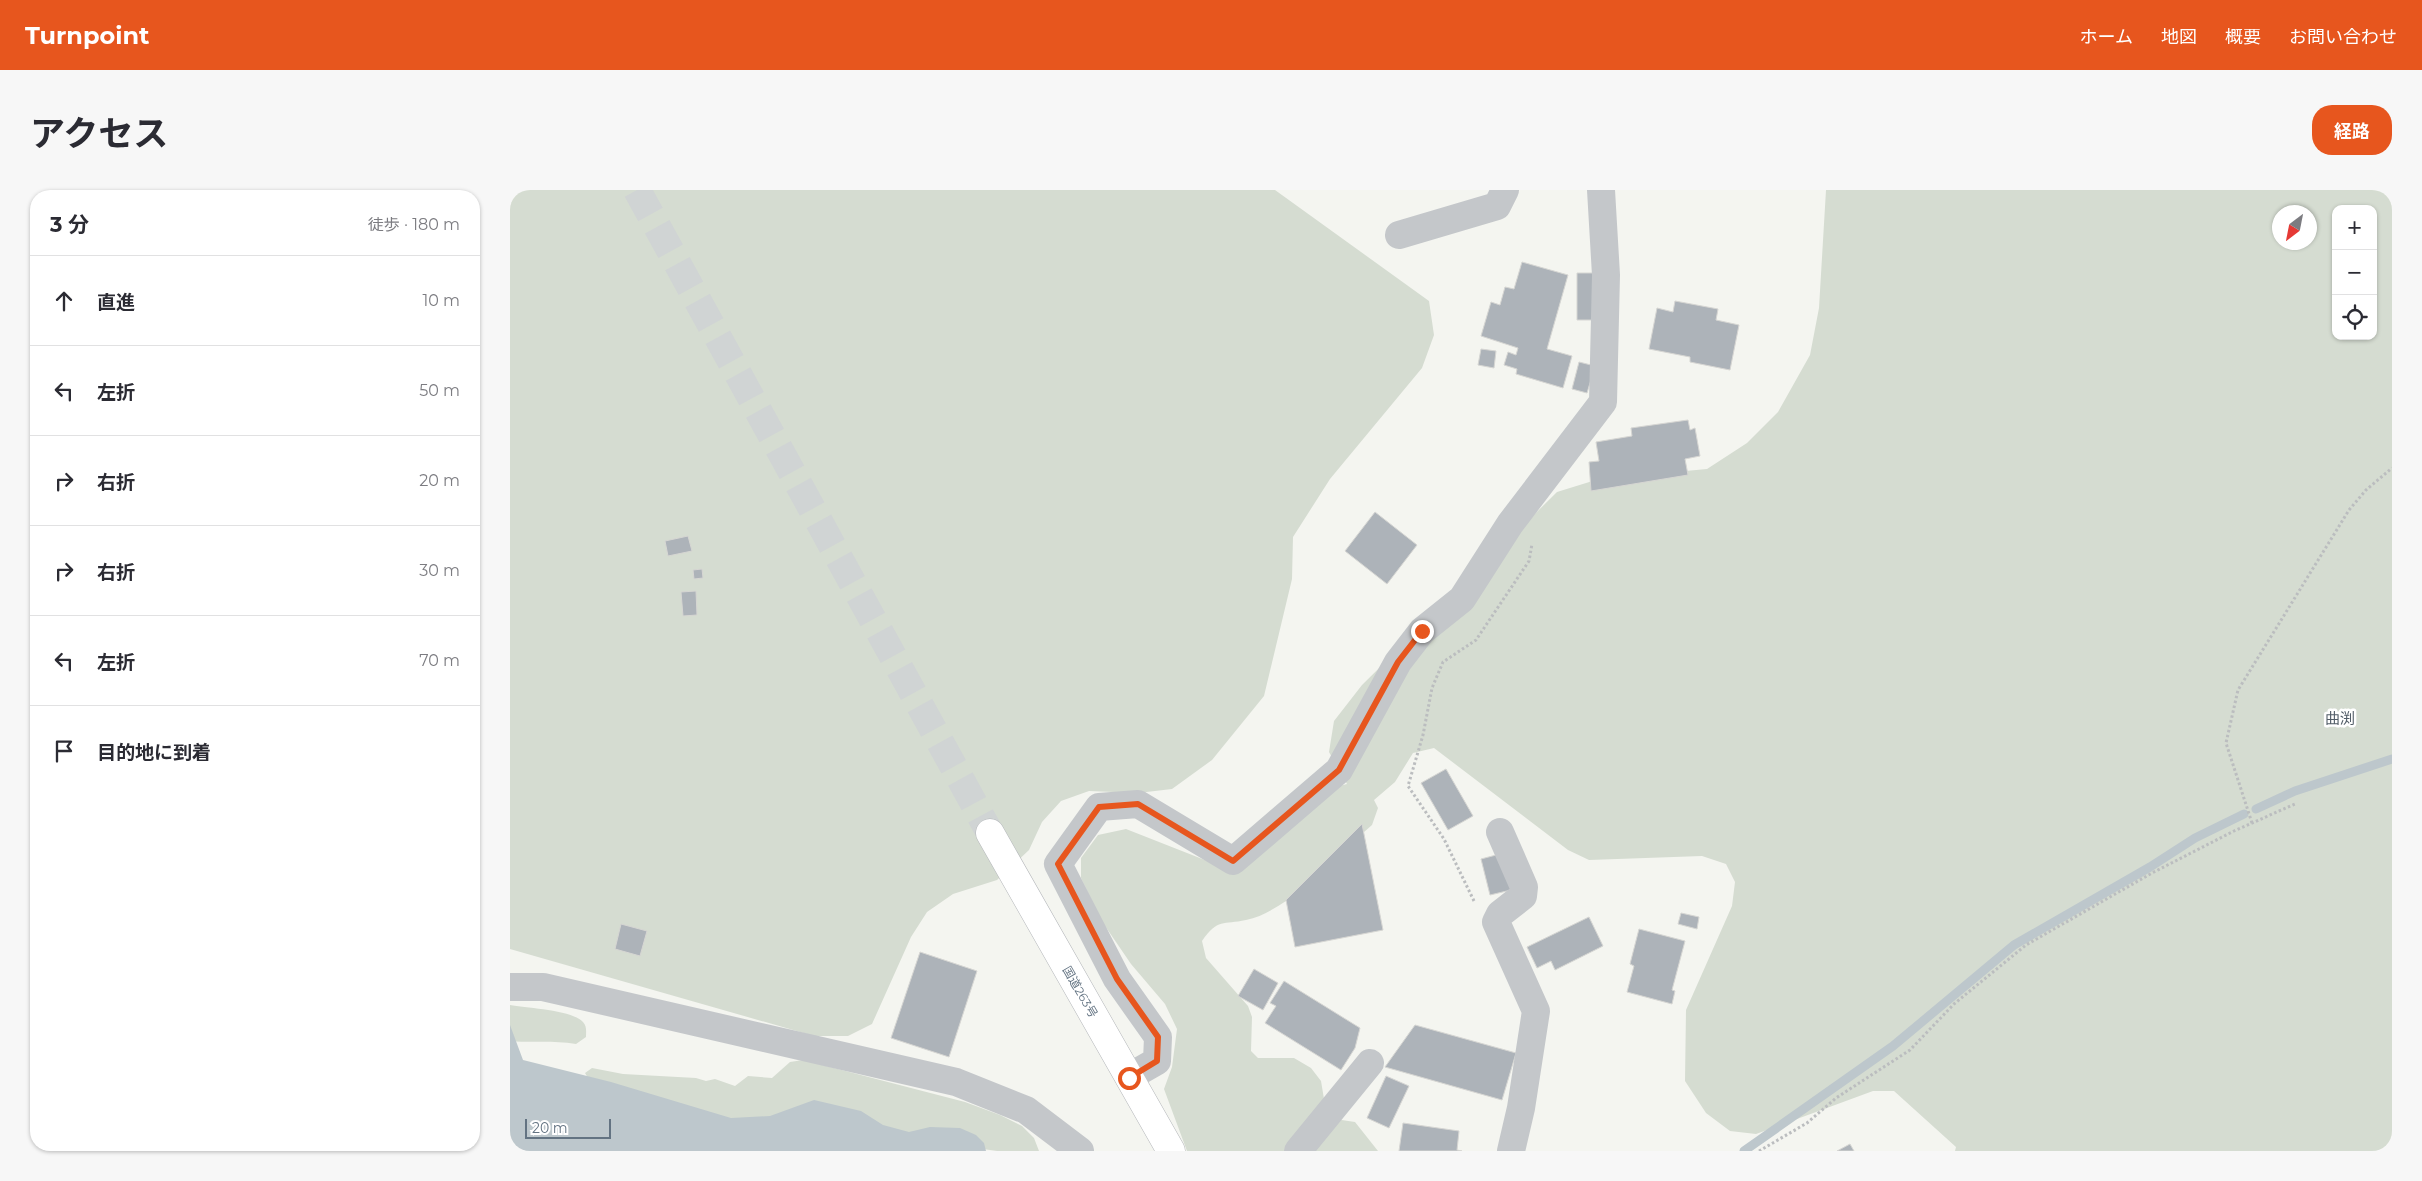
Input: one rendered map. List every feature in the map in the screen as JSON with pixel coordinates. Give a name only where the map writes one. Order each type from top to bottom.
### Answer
[{"type":"highway","name":"国道263号","points":[[990,834],[1171,1151]]},
{"type":"street","points":[[1399,235],[1497,206],[1505,190]]},
{"type":"street","points":[[1129,1078],[1157,1061],[1158,1037],[1117,979],[1058,864],[1099,807],[1138,804],[1233,861],[1339,770],[1398,662],[1422,631],[1462,599],[1510,524],[1603,402],[1606,275],[1601,190]]},
{"type":"street","points":[[1500,832],[1524,887],[1522,896],[1500,914],[1496,922],[1536,1011],[1521,1108],[1511,1151]]},
{"type":"street","points":[[510,986],[543,987],[956,1082],[1026,1110],[1080,1151]]},
{"type":"street","points":[[1298,1151],[1370,1063]]},
{"type":"path","points":[[2252,823],[2226,743],[2238,690],[2349,510],[2366,490],[2392,468]]},
{"type":"path","points":[[1496,922],[1475,904],[1444,839],[1408,786],[1423,734],[1432,688],[1443,662],[1476,640],[1529,561],[1532,543]]},
{"type":"path","points":[[1759,1151],[1807,1123],[1836,1098],[1910,1050],[1954,1004],[2026,945],[2152,873],[2252,823],[2295,804]]},
{"type":"shaded area","points":[[510,190],[1275,190],[1429,301],[1434,335],[1422,368],[1330,479],[1293,537],[1292,579],[1264,696],[1212,760],[1172,789],[1138,793],[1089,791],[1061,801],[1042,822],[1029,850],[997,880],[953,894],[927,912],[911,937],[872,1024],[848,1036],[814,1036],[510,949]]},
{"type":"shaded area","points":[[1826,190],[2392,190],[2392,1151],[1955,1151],[1956,1147],[1894,1091],[1873,1091],[1756,1134],[1730,1131],[1706,1113],[1685,1081],[1686,1010],[1732,906],[1735,882],[1726,864],[1702,856],[1589,860],[1568,850],[1434,748],[1413,753],[1395,782],[1374,800],[1378,808],[1372,825],[1286,901],[1257,917],[1221,924],[1212,929],[1202,941],[1206,958],[1248,1006],[1252,1017],[1251,1051],[1258,1058],[1294,1058],[1311,1068],[1321,1081],[1324,1099],[1335,1119],[1355,1122],[1378,1151],[1187,1151],[1164,1089],[1172,1067],[1177,1029],[1165,1004],[1131,964],[1103,923],[1081,878],[1081,858],[1098,835],[1126,829],[1215,864],[1335,787],[1347,784],[1329,752],[1334,721],[1362,685],[1557,492],[1599,479],[1707,469],[1747,443],[1778,412],[1810,355],[1819,308]]},
{"type":"shaded area","points":[[510,1005],[560,1012],[577,1018],[585,1025],[586,1037],[576,1044],[510,1041]]},
{"type":"shaded area","points":[[510,1025],[523,1060],[611,1082],[731,1118],[770,1116],[814,1100],[861,1111],[883,1125],[909,1132],[930,1127],[960,1128],[976,1135],[984,1143],[986,1151],[510,1151]]},
{"type":"shaded area","points":[[803,1060],[965,1102],[1000,1115],[1022,1126],[1034,1138],[1039,1151],[997,1151],[976,1148],[932,1151],[760,1130],[588,1078],[585,1073],[592,1068],[623,1074],[696,1078],[706,1081],[715,1079],[735,1086],[748,1076],[772,1078],[790,1062]]},
{"type":"building","points":[[1522,262],[1568,275],[1547,349],[1572,356],[1563,388],[1516,374],[1517,369],[1504,365],[1508,352],[1516,355],[1518,348],[1481,336],[1491,302],[1500,305],[1505,287],[1514,289]]},
{"type":"building","points":[[1577,273],[1606,273],[1605,320],[1577,320]]},
{"type":"building","points":[[1675,301],[1718,309],[1716,320],[1739,325],[1730,370],[1690,362],[1690,357],[1649,349],[1657,308],[1673,312]]},
{"type":"building","points":[[1481,349],[1496,351],[1494,368],[1478,365]]},
{"type":"building","points":[[1579,362],[1595,366],[1587,393],[1572,389]]},
{"type":"building","points":[[1688,420],[1690,430],[1695,428],[1700,456],[1685,459],[1688,475],[1591,491],[1589,462],[1599,461],[1596,442],[1632,436],[1631,428]]},
{"type":"building","points":[[1375,512],[1417,545],[1387,584],[1345,551]]},
{"type":"building","points":[[688,536],[692,551],[668,556],[665,541]]},
{"type":"building","points":[[702,569],[703,578],[694,579],[693,570]]},
{"type":"building","points":[[696,591],[697,615],[683,616],[681,592]]},
{"type":"building","points":[[1446,769],[1473,816],[1448,830],[1421,783]]},
{"type":"building","points":[[1362,824],[1383,930],[1295,947],[1286,900]]},
{"type":"building","points":[[1500,854],[1515,889],[1490,895],[1481,859]]},
{"type":"building","points":[[1681,913],[1699,917],[1697,929],[1678,924]]},
{"type":"building","points":[[1589,917],[1603,946],[1555,970],[1551,961],[1537,968],[1527,947]]},
{"type":"building","points":[[621,924],[647,931],[640,956],[615,949]]},
{"type":"building","points":[[1639,929],[1685,941],[1672,990],[1675,991],[1672,1004],[1627,992],[1634,966],[1630,964]]},
{"type":"building","points":[[920,952],[977,971],[949,1057],[891,1038]]},
{"type":"building","points":[[1254,969],[1278,983],[1263,1010],[1238,996]]},
{"type":"building","points":[[1284,981],[1360,1028],[1355,1048],[1341,1070],[1265,1023],[1276,1006],[1270,1003]]},
{"type":"building","points":[[1415,1025],[1516,1053],[1502,1100],[1385,1067]]},
{"type":"building","points":[[1386,1076],[1409,1086],[1389,1128],[1367,1118]]},
{"type":"building","points":[[1403,1123],[1459,1131],[1457,1150],[1462,1151],[1399,1151]]},
{"type":"building","points":[[1850,1144],[1854,1151],[1837,1151]]},
{"type":"waterway","points":[[2256,809],[2295,791],[2392,759]]},
{"type":"waterway","points":[[1744,1151],[1893,1046],[2014,945],[2150,867],[2195,838],[2244,814]]},
{"type":"tunnel","points":[[637,190],[990,833]]},
{"type":"district","name":"曲渕","points":[[2340,719]]},
{"type":"route","points":[[1129,1078],[1157,1061],[1158,1037],[1117,979],[1058,864],[1099,807],[1138,804],[1188,836],[1233,861],[1339,770],[1398,662],[1422,631]]}]
